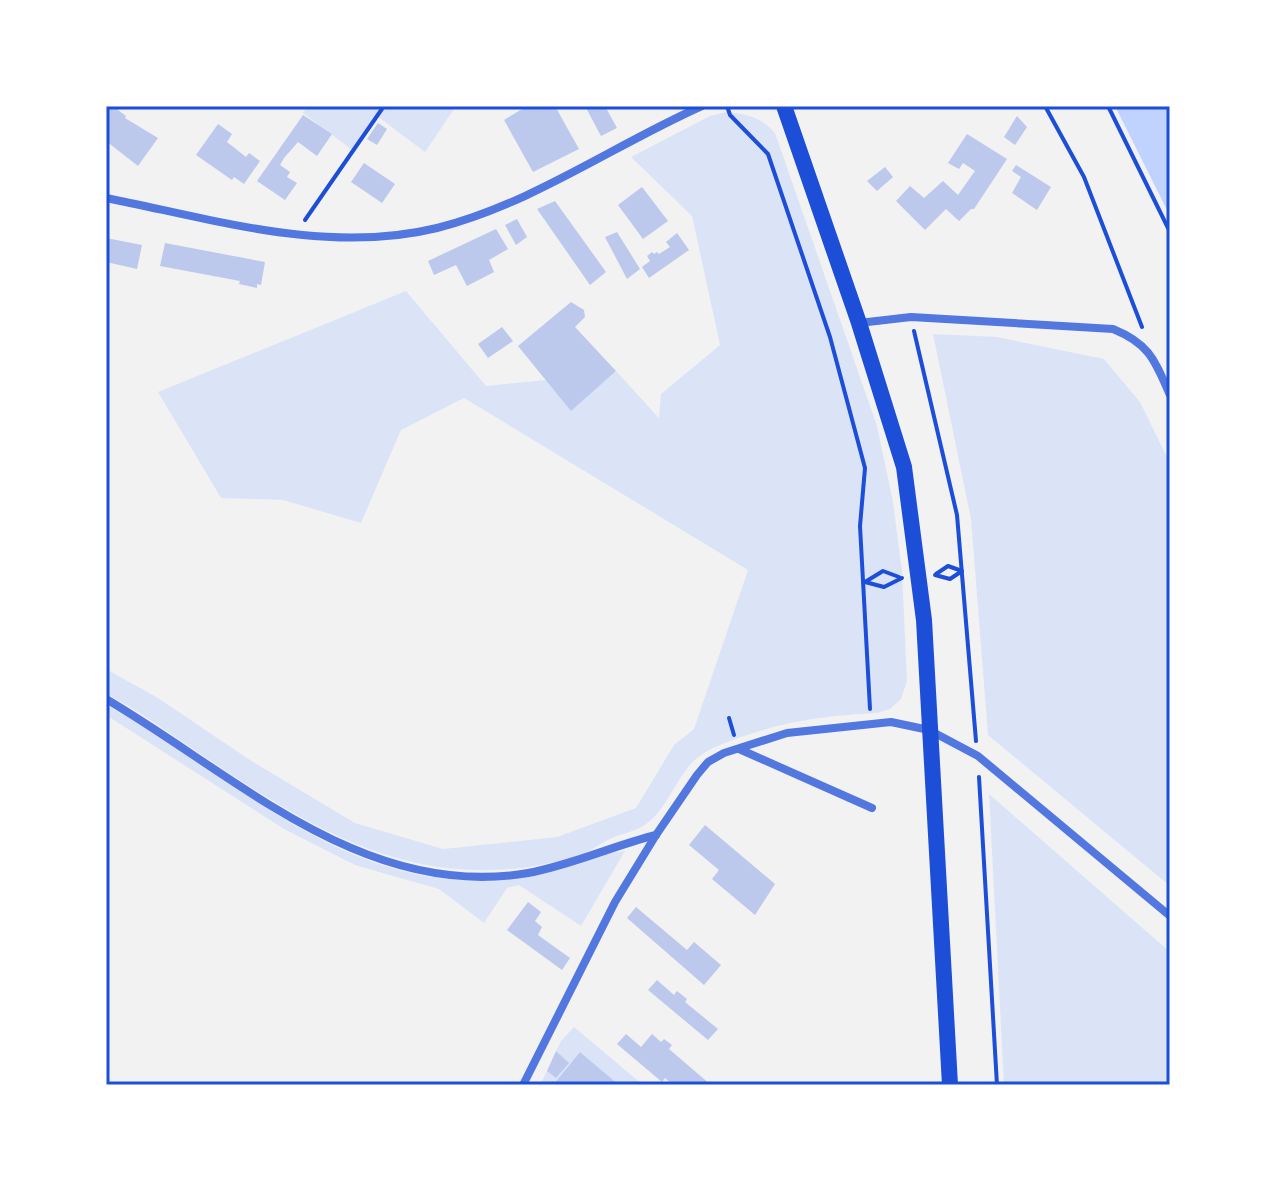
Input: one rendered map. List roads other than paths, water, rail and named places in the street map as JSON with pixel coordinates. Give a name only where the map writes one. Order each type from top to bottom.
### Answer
[{"type":"main road","points":[[784,106],[859,323],[904,467],[924,620],[950,1085]]},
{"type":"street","points":[[106,198],[295,235],[372,238],[437,228],[509,202],[702,106]]},
{"type":"street","points":[[859,323],[911,317],[1113,329],[1140,343],[1153,355],[1170,395]]},
{"type":"street","points":[[106,699],[327,838],[408,868],[486,876],[526,873],[569,863],[611,846],[656,835]]},
{"type":"street","points":[[523,1085],[615,902],[656,835],[708,762],[738,748],[787,733],[891,722],[929,730],[978,756],[1170,916]]},
{"type":"street","points":[[738,748],[872,808]]},
{"type":"water","points":[[1115,106],[1170,106],[1170,216]]}]
